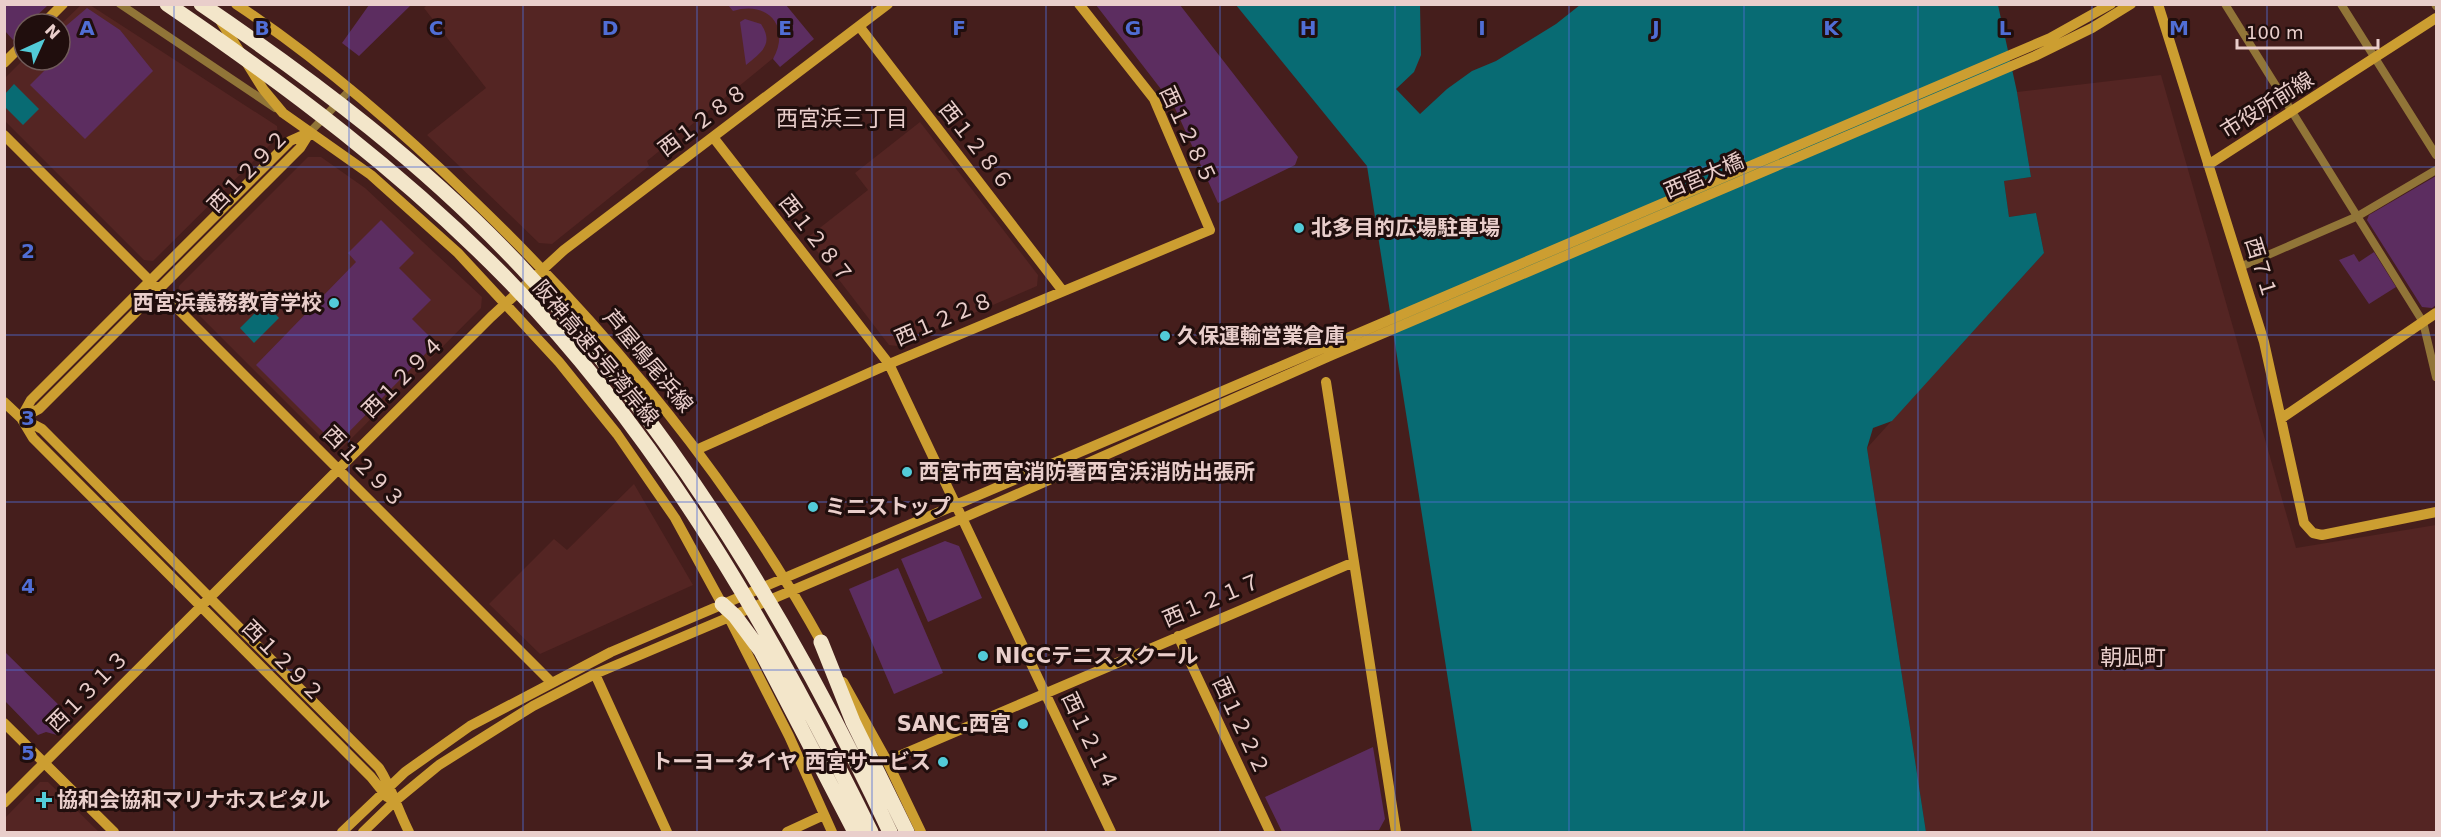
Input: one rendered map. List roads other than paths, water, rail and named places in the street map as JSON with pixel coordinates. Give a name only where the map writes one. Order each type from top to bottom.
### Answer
[{"type":"highway","name":"阪神高速5号湾岸線","points":[[167,4],[287,88],[404,182],[508,280],[569,349],[641,438],[725,561],[804,699],[870,832]]},
{"type":"highway","name":"阪神高速5号湾岸線","points":[[201,4],[298,72],[416,167],[522,268],[607,365],[656,428],[741,553],[900,830]]},
{"type":"highway","points":[[729,613],[761,651],[855,832]]},
{"type":"highway","points":[[821,642],[900,830]]},
{"type":"street","points":[[120,4],[371,175],[458,254],[559,362],[616,434],[675,518],[729,613],[789,736],[832,832]]},
{"type":"street","points":[[210,4],[262,89],[283,114]]},
{"type":"street","name":"芦屋鳴尾浜線","points":[[236,4],[351,88],[445,172],[543,268],[623,360],[696,450],[792,590],[887,761],[921,832]]},
{"type":"street","points":[[244,4],[263,22]]},
{"type":"street","name":"西１２８８","points":[[506,303],[543,268],[888,4]]},
{"type":"street","name":"西１２８５","points":[[1079,4],[1154,99],[1210,230]]},
{"type":"street","points":[[2089,24],[2111,4]]},
{"type":"street","points":[[2089,24],[2131,4]]},
{"type":"street","name":"西７１","points":[[2158,4],[2264,342],[2304,523],[2313,533],[2326,535],[2436,512]]},
{"type":"street","points":[[2225,4],[2423,322],[2436,377]]},
{"type":"street","points":[[2341,4],[2436,155]]},
{"type":"street","name":"市役所前線","points":[[2208,165],[2436,18]]},
{"type":"street","name":"西宮大橋","points":[[1328,352],[2089,24]]},
{"type":"street","name":"西１２８６","points":[[859,26],[1062,290]]},
{"type":"street","points":[[310,132],[351,88]]},
{"type":"street","name":"西１２９２","points":[[21,418],[30,400],[290,141],[310,132]]},
{"type":"street","name":"西１２９２","points":[[21,418],[39,409],[300,148],[310,132]]},
{"type":"street","name":"西１２９３","points":[[4,135],[550,681]]},
{"type":"street","name":"西１２８７","points":[[713,137],[889,364],[956,504]]},
{"type":"street","points":[[2240,267],[2358,216],[2436,170]]},
{"type":"street","name":"西１２２８","points":[[696,450],[889,364],[1210,230]]},
{"type":"street","name":"西１２９４","points":[[200,606],[506,303]]},
{"type":"street","points":[[2282,418],[2436,313]]},
{"type":"street","points":[[363,832],[394,802],[439,765],[478,739],[595,674],[729,613],[784,578],[956,504],[1328,352]]},
{"type":"street","points":[[342,832],[426,756],[470,726],[550,681],[792,590],[963,518],[1328,352]]},
{"type":"street","points":[[1326,382],[1396,832]]},
{"type":"street","points":[[4,402],[21,418]]},
{"type":"street","name":"西１２９２","points":[[21,418],[42,429],[379,768],[391,786]]},
{"type":"street","name":"西１２９２","points":[[21,418],[33,438],[371,777],[382,794],[394,802]]},
{"type":"street","name":"西１２１４","points":[[956,504],[1111,832]]},
{"type":"street","name":"西１２１７","points":[[887,761],[1354,562]]},
{"type":"street","name":"西１３１３","points":[[4,803],[200,606]]},
{"type":"street","name":"西１２２２","points":[[1178,636],[1270,832]]},
{"type":"street","points":[[595,674],[667,832]]},
{"type":"street","points":[[4,723],[114,832]]},
{"type":"street","points":[[391,786],[394,802],[409,832]]},
{"type":"street","points":[[787,832],[824,815]]},
{"type":"water","points":[[1236,5],[1420,5],[1421,55],[1414,72],[1396,89],[1420,114],[1447,89],[1472,71],[1496,61],[1556,24],[1580,5],[1998,5],[2017,92],[2031,177],[2004,181],[2009,217],[2036,213],[2044,253],[1892,421],[1873,428],[1867,448],[1926,832],[1472,832],[1367,166]]},
{"type":"water","points":[[14,84],[39,109],[23,125],[5,107],[5,94]]},
{"type":"water","points":[[265,303],[279,318],[254,343],[240,328]]},
{"type":"place","name":"北多目的広場駐車場","points":[[1299,228]]},
{"type":"place","name":"西宮浜義務教育学校","points":[[334,303]]},
{"type":"place","name":"久保運輸営業倉庫","points":[[1165,336]]},
{"type":"place","name":"西宮市西宮消防署西宮浜消防出張所","points":[[907,472]]},
{"type":"place","name":"ミニストップ","points":[[813,507]]},
{"type":"place","name":"NICCテニススクール","points":[[983,656]]},
{"type":"place","name":"SANC.西宮","points":[[1023,724]]},
{"type":"place","name":"トーヨータイヤ 西宮サービス","points":[[943,762]]},
{"type":"place","name":"協和会協和マリナホスピタル","points":[[44,800]]},
{"type":"district","name":"西宮浜三丁目","points":[[842,118]]},
{"type":"district","name":"朝凪町","points":[[2133,657]]}]
